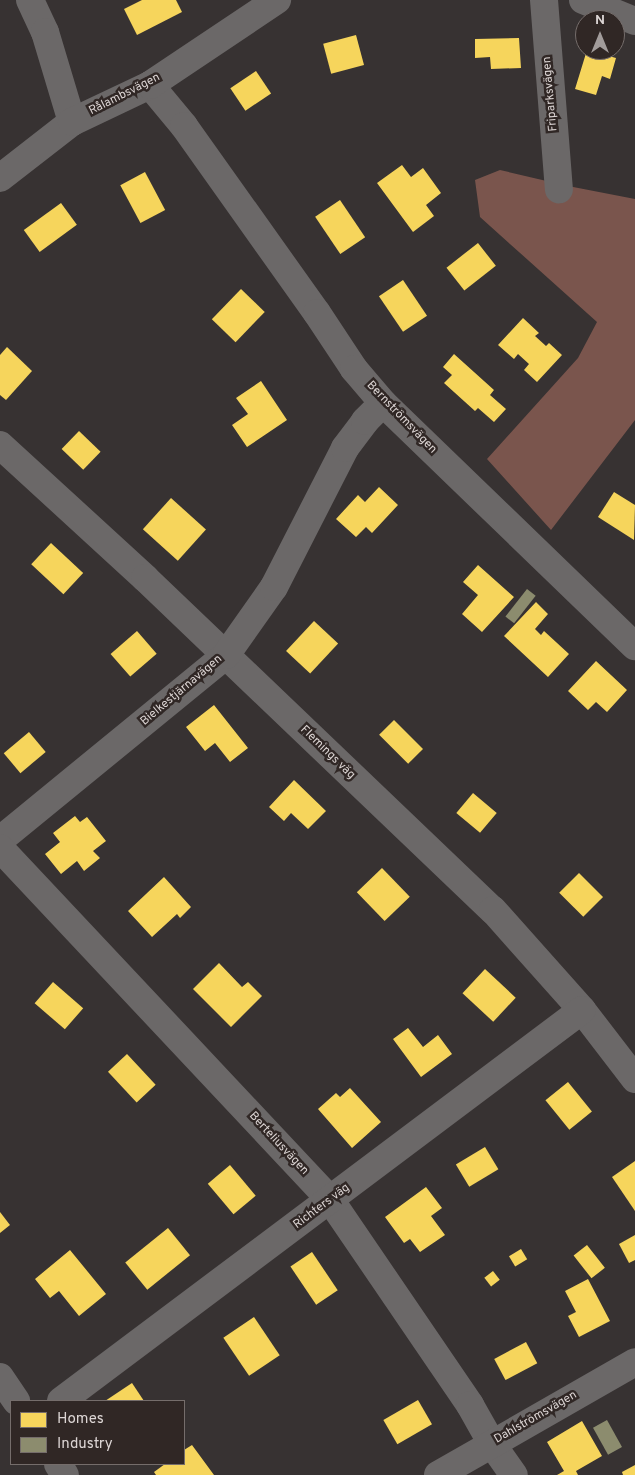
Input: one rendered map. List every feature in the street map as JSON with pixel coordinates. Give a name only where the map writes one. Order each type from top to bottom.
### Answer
[{"type":"street","points":[[30,0],[45,32],[72,122]]},
{"type":"street","name":"Rålambsvägen","points":[[0,178],[72,122],[150,85],[277,0]]},
{"type":"street","name":"Friparksvägen","points":[[544,0],[559,188]]},
{"type":"street","points":[[583,0],[635,21]]},
{"type":"street","name":"Bernströmsvägen","points":[[150,85],[184,126],[317,313],[354,369],[383,403],[635,646]]},
{"type":"street","name":"Bielkestjärnavägen","points":[[0,840],[226,655],[274,587],[345,448],[365,421],[383,403]]},
{"type":"street","name":"Flemings väg","points":[[0,445],[226,655],[493,910],[582,1010],[635,1079]]},
{"type":"street","name":"Berteliusvägen","points":[[0,848],[331,1200],[470,1405],[492,1444],[514,1475]]},
{"type":"street","name":"Richters väg","points":[[62,1400],[582,1010]]},
{"type":"street","name":"Dahlströmsvägen","points":[[438,1475],[635,1362]]},
{"type":"street","points":[[0,1377],[15,1400]]},
{"type":"shaded area","points":[[500,170],[635,199],[635,420],[551,530],[487,459],[578,358],[597,322],[480,217],[475,180]]},
{"type":"building: Homes","points":[[142,0],[176,0],[182,12],[137,35],[124,9]]},
{"type":"building: Homes","points":[[356,35],[364,65],[331,74],[323,44]]},
{"type":"building: Homes","points":[[519,38],[521,68],[491,69],[490,57],[475,58],[475,39]]},
{"type":"building: Homes","points":[[584,60],[615,60],[610,79],[602,76],[596,95],[575,89]]},
{"type":"building: Homes","points":[[256,71],[271,93],[245,111],[230,88]]},
{"type":"building: Homes","points":[[402,165],[411,177],[423,168],[441,193],[426,205],[434,216],[413,232],[377,183]]},
{"type":"building: Homes","points":[[145,172],[165,210],[140,223],[120,185]]},
{"type":"building: Homes","points":[[340,200],[365,237],[340,254],[315,217]]},
{"type":"building: Homes","points":[[61,203],[77,225],[40,252],[24,230]]},
{"type":"building: Homes","points":[[478,243],[496,266],[464,290],[446,268]]},
{"type":"building: Homes","points":[[403,280],[427,316],[403,332],[379,296]]},
{"type":"building: Homes","points":[[241,289],[265,312],[236,342],[212,319]]},
{"type":"building: Homes","points":[[523,318],[539,333],[535,336],[546,346],[549,343],[562,355],[537,382],[524,370],[529,364],[518,354],[514,359],[498,345]]},
{"type":"building: Homes","points":[[7,347],[32,371],[6,400],[0,395],[0,355]]},
{"type":"building: Homes","points":[[454,354],[494,390],[490,395],[506,409],[494,422],[478,408],[475,411],[444,383],[452,375],[443,367]]},
{"type":"building: Homes","points":[[261,381],[287,420],[247,447],[232,425],[248,414],[236,398]]},
{"type":"building: Homes","points":[[79,431],[101,452],[83,470],[62,449]]},
{"type":"building: Homes","points":[[379,487],[398,505],[372,533],[366,527],[356,537],[336,519],[358,495],[365,502]]},
{"type":"building: Homes","points":[[614,492],[635,505],[634,540],[598,517]]},
{"type":"building: Homes","points":[[171,498],[206,529],[178,561],[143,529]]},
{"type":"building: Homes","points":[[51,543],[83,573],[63,594],[31,564]]},
{"type":"building: Homes","points":[[478,565],[514,597],[482,632],[462,614],[478,595],[463,582]]},
{"type":"building: Homes","points":[[536,602],[548,614],[535,629],[541,635],[544,631],[569,654],[548,677],[504,636]]},
{"type":"building: Homes","points":[[314,621],[338,644],[310,673],[286,651]]},
{"type":"building: Homes","points":[[137,631],[157,654],[130,677],[111,654]]},
{"type":"building: Homes","points":[[596,661],[627,690],[607,712],[596,702],[588,710],[568,691]]},
{"type":"building: Homes","points":[[214,705],[248,748],[230,762],[215,743],[205,751],[186,727]]},
{"type":"building: Homes","points":[[394,720],[423,749],[408,764],[379,735]]},
{"type":"building: Homes","points":[[29,732],[46,752],[20,773],[4,753]]},
{"type":"building: Homes","points":[[294,780],[326,811],[308,829],[291,813],[284,821],[269,807]]},
{"type":"building: Homes","points":[[473,793],[497,813],[480,833],[456,813]]},
{"type":"building: Homes","points":[[75,816],[80,822],[87,817],[106,841],[93,851],[100,858],[84,871],[77,861],[61,874],[45,854],[60,842],[53,833]]},
{"type":"building: Homes","points":[[382,868],[410,897],[385,921],[357,892]]},
{"type":"building: Homes","points":[[579,873],[603,897],[583,917],[559,893]]},
{"type":"building: Homes","points":[[164,877],[191,907],[180,918],[177,914],[152,937],[128,911]]},
{"type":"building: Homes","points":[[219,963],[242,987],[248,982],[262,996],[231,1027],[193,989]]},
{"type":"building: Homes","points":[[485,969],[516,998],[493,1022],[462,993]]},
{"type":"building: Homes","points":[[53,982],[83,1008],[65,1029],[35,1003]]},
{"type":"building: Homes","points":[[408,1028],[423,1047],[438,1035],[452,1054],[421,1077],[393,1039]]},
{"type":"building: Homes","points":[[127,1054],[156,1085],[137,1102],[108,1072]]},
{"type":"building: Homes","points":[[568,1082],[592,1112],[569,1130],[545,1100]]},
{"type":"building: Homes","points":[[350,1088],[381,1122],[352,1148],[318,1109],[336,1093],[340,1097]]},
{"type":"building: Homes","points":[[485,1147],[498,1169],[469,1187],[456,1165]]},
{"type":"building: Homes","points":[[635,1161],[635,1211],[612,1177]]},
{"type":"building: Homes","points":[[230,1165],[256,1196],[233,1214],[208,1184]]},
{"type":"building: Homes","points":[[426,1187],[442,1208],[431,1216],[445,1235],[420,1252],[410,1239],[404,1243],[385,1217]]},
{"type":"building: Homes","points":[[0,1212],[10,1225],[0,1233]]},
{"type":"building: Homes","points":[[168,1228],[190,1255],[147,1290],[125,1263]]},
{"type":"building: Homes","points":[[635,1235],[635,1260],[629,1263],[619,1244]]},
{"type":"building: Homes","points":[[587,1245],[605,1268],[591,1278],[574,1255]]},
{"type":"building: Homes","points":[[521,1249],[527,1259],[515,1266],[509,1256]]},
{"type":"building: Homes","points":[[70,1250],[106,1294],[79,1316],[59,1291],[50,1298],[35,1279]]},
{"type":"building: Homes","points":[[312,1252],[338,1290],[316,1305],[290,1267]]},
{"type":"building: Homes","points":[[493,1271],[500,1280],[491,1286],[484,1278]]},
{"type":"building: Homes","points":[[588,1279],[610,1321],[579,1337],[568,1316],[576,1312],[565,1291]]},
{"type":"building: Homes","points":[[254,1317],[280,1355],[249,1376],[223,1338]]},
{"type":"building: Homes","points":[[526,1342],[537,1363],[505,1380],[494,1359]]},
{"type":"building: Homes","points":[[132,1383],[143,1400],[106,1400]]},
{"type":"building: Homes","points":[[418,1400],[432,1424],[397,1444],[383,1420]]},
{"type":"building: Homes","points":[[582,1421],[602,1456],[576,1471],[578,1475],[557,1475],[564,1471],[547,1442]]},
{"type":"building: Homes","points":[[192,1445],[214,1475],[156,1475],[154,1472],[164,1465],[185,1465],[185,1449]]},
{"type":"building: Homes","points":[[635,1465],[635,1475],[623,1475],[622,1472]]},
{"type":"building: Industry","points":[[527,589],[536,596],[514,623],[505,617]]},
{"type":"building: Industry","points":[[607,1420],[622,1447],[608,1455],[593,1428]]}]
